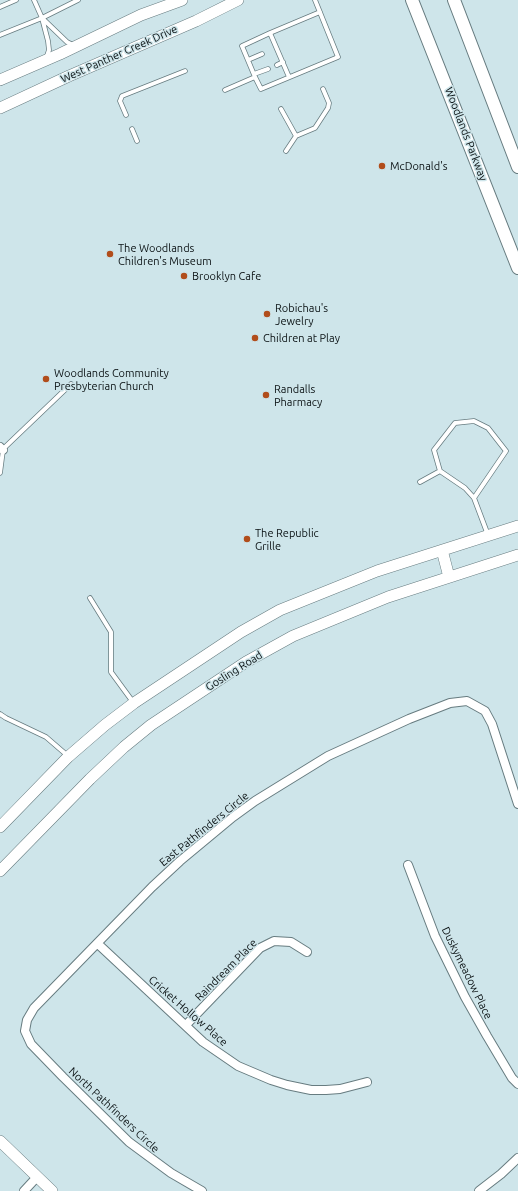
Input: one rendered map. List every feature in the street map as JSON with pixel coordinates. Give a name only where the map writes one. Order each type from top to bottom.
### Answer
[{"type":"main road","points":[[0,80],[141,15],[182,0]]},
{"type":"main road","name":"West Panther Creek Drive","points":[[0,108],[69,76],[196,21],[238,0]]},
{"type":"main road","name":"Woodlands Parkway","points":[[412,0],[518,268]]},
{"type":"main road","points":[[454,0],[518,167]]},
{"type":"main road","points":[[0,827],[68,757],[134,703],[241,632],[280,610],[377,571],[518,526]]},
{"type":"main road","points":[[442,550],[449,576]]},
{"type":"main road","name":"Gosling Road","points":[[0,871],[90,778],[124,747],[152,725],[246,662],[293,636],[388,597],[518,554]]},
{"type":"main road","points":[[0,1141],[50,1190]]},
{"type":"street","name":"East Pathfinders Circle","points":[[25,1031],[27,1020],[34,1008],[152,887],[180,861],[233,817],[255,801],[306,768],[340,750],[438,707],[450,703],[467,701],[485,711],[492,724],[518,804]]},
{"type":"street","name":"Duskymeadow Place","points":[[408,865],[435,936],[465,997],[512,1078],[518,1084]]},
{"type":"street","name":"Raindream Place","points":[[186,1026],[260,948],[274,941],[291,942],[307,952]]},
{"type":"street","name":"Cricket Hollow Place","points":[[98,944],[203,1042],[238,1066],[255,1074],[287,1085],[311,1090],[340,1089],[367,1082]]},
{"type":"street","name":"North Pathfinders Circle","points":[[25,1031],[31,1044],[63,1078],[129,1142],[171,1173],[202,1191]]},
{"type":"street","points":[[479,1191],[501,1174],[518,1158]]},
{"type":"street","points":[[24,1191],[37,1177]]},
{"type":"lane","points":[[0,7],[16,0]]},
{"type":"lane","points":[[34,0],[42,18],[50,50],[43,61]]},
{"type":"lane","points":[[0,35],[42,18],[78,0]]},
{"type":"lane","points":[[315,0],[320,12],[338,57],[261,89],[242,46],[320,12]]},
{"type":"lane","points":[[42,18],[67,42],[76,46]]},
{"type":"lane","points":[[270,33],[289,77]]},
{"type":"lane","points":[[271,50],[276,48]]},
{"type":"lane","points":[[248,60],[262,54]]},
{"type":"lane","points":[[277,65],[283,62]]},
{"type":"lane","points":[[225,90],[268,69]]},
{"type":"lane","points":[[126,116],[120,101],[122,96],[185,71]]},
{"type":"lane","points":[[286,151],[296,136],[315,128],[328,108],[329,103],[323,89]]},
{"type":"lane","points":[[281,109],[296,136]]},
{"type":"lane","points":[[132,128],[137,142]]},
{"type":"lane","points":[[0,473],[1,449],[71,384]]},
{"type":"lane","points":[[474,498],[506,451],[488,428],[474,421],[454,423],[434,450],[440,471],[464,488],[474,498],[488,535]]},
{"type":"lane","points":[[420,482],[440,471]]},
{"type":"lane","points":[[90,598],[110,632],[111,672],[134,703]]},
{"type":"lane","points":[[0,714],[46,737],[68,757]]},
{"type":"place","name":"McDonald's","points":[[382,166]]},
{"type":"place","name":"The Woodlands Children's Museum","points":[[110,254]]},
{"type":"place","name":"Brooklyn Cafe","points":[[184,276]]},
{"type":"place","name":"Robichau's Jewelry","points":[[267,314]]},
{"type":"place","name":"Children at Play","points":[[255,338]]},
{"type":"place","name":"Woodlands Community Presbyterian Church","points":[[46,379]]},
{"type":"place","name":"Randalls Pharmacy","points":[[266,395]]},
{"type":"place","name":"The Republic Grille","points":[[247,539]]}]
